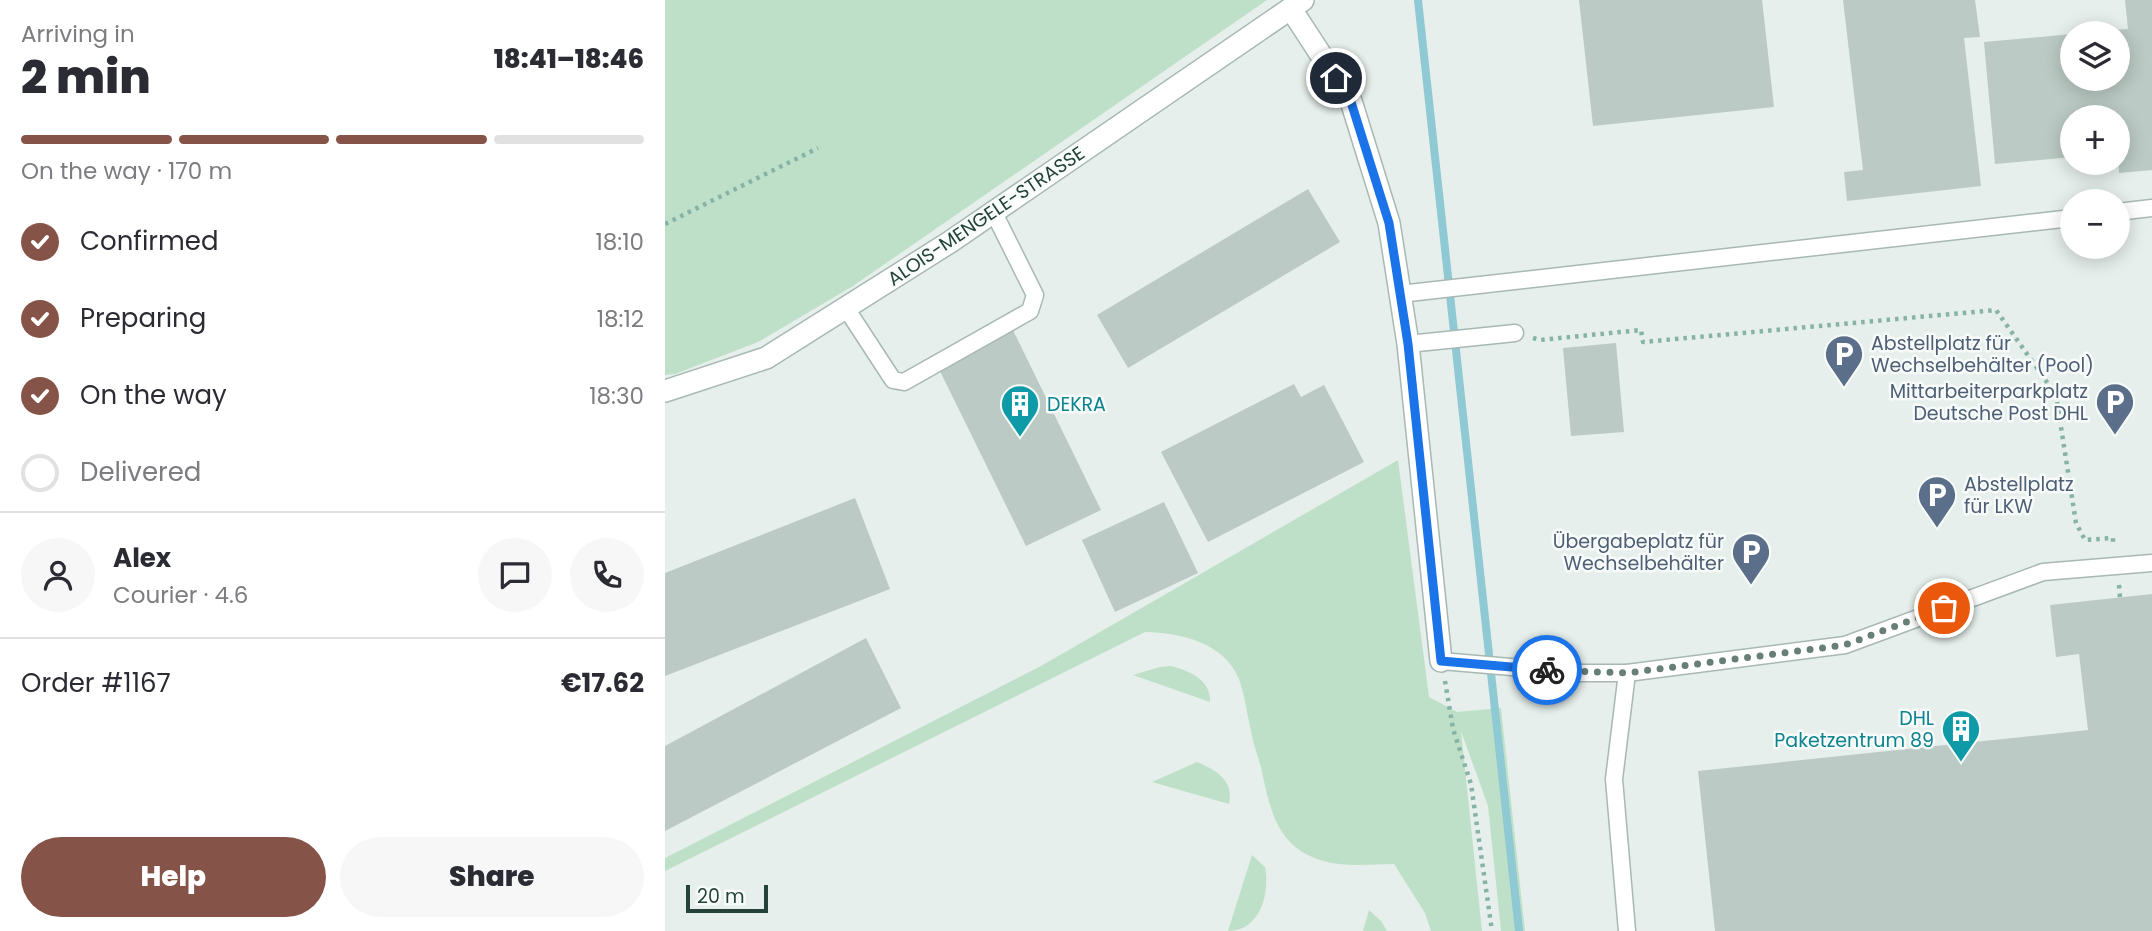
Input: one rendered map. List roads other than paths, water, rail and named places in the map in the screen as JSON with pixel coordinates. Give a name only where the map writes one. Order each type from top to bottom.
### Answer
[{"type":"street","name":"ALOIS-MENGELE-STRASSE","points":[[665,391],[766,358],[994,213],[1297,4]]},
{"type":"street","points":[[1297,4],[1351,102],[1389,223],[1408,344],[1441,661]]},
{"type":"lane","points":[[2130,211],[2152,208]]},
{"type":"lane","points":[[846,308],[893,380],[904,382],[1030,311],[1035,295],[994,213]]},
{"type":"lane","points":[[1401,294],[2060,219]]},
{"type":"lane","points":[[1408,344],[1515,333]]},
{"type":"lane","points":[[1441,661],[1580,673],[1627,673],[1845,645],[2043,572],[2152,563]]},
{"type":"lane","points":[[1627,673],[1614,779],[1627,931]]},
{"type":"waterway","points":[[1418,0],[1519,931]]},
{"type":"place","name":"Abstellplatz für Wechselbehälter (Pool)","points":[[1844,388]]},
{"type":"place","name":"Mittarbeiterparkplatz Deutsche Post DHL","points":[[2115,436]]},
{"type":"place","name":"DEKRA","points":[[1020,438]]},
{"type":"place","name":"Abstellplatz für LKW","points":[[1937,529]]},
{"type":"place","name":"Übergabeplatz für Wechselbehälter","points":[[1751,586]]},
{"type":"place","name":"DHL Paketzentrum 89","points":[[1961,763]]}]
